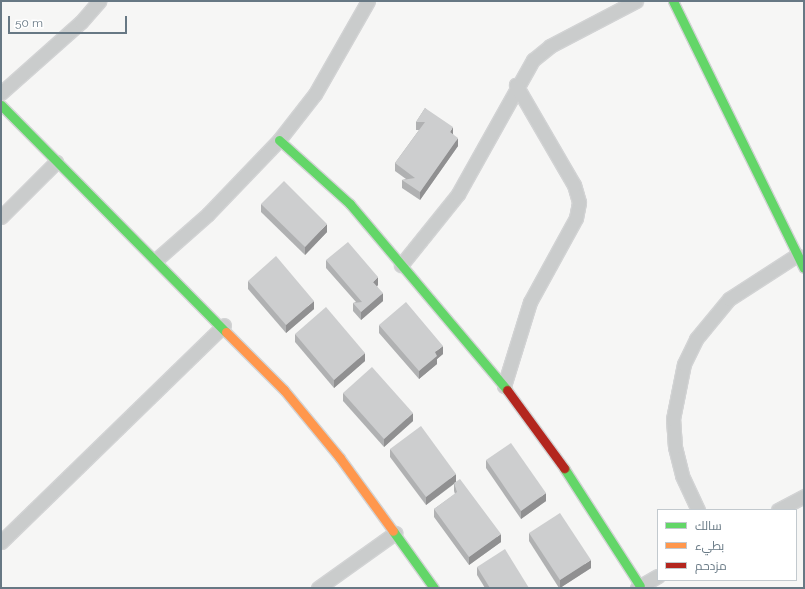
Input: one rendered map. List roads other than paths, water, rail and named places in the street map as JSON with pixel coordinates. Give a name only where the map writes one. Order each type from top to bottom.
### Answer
[{"type":"street","points":[[1,94],[82,22],[98,1]]},
{"type":"street","points":[[157,259],[218,204],[279,140],[315,94],[368,1]]},
{"type":"street","points":[[401,264],[462,188],[516,85],[533,60],[550,46],[636,1]]},
{"type":"street","points":[[673,1],[804,268]]},
{"type":"street","points":[[504,386],[530,302],[574,222],[578,202],[574,186],[516,85]]},
{"type":"street","points":[[1,105],[56,162],[224,325],[308,419],[395,532],[434,588]]},
{"type":"street","points":[[279,140],[350,204],[504,386],[647,584]]},
{"type":"street","points":[[1,217],[56,162]]},
{"type":"street","points":[[698,509],[682,475],[675,447],[674,405],[684,364],[696,338],[729,299],[798,255]]},
{"type":"street","points":[[1,542],[224,325]]},
{"type":"street","points":[[780,509],[804,496]]},
{"type":"street","points":[[318,588],[395,532]]}]
